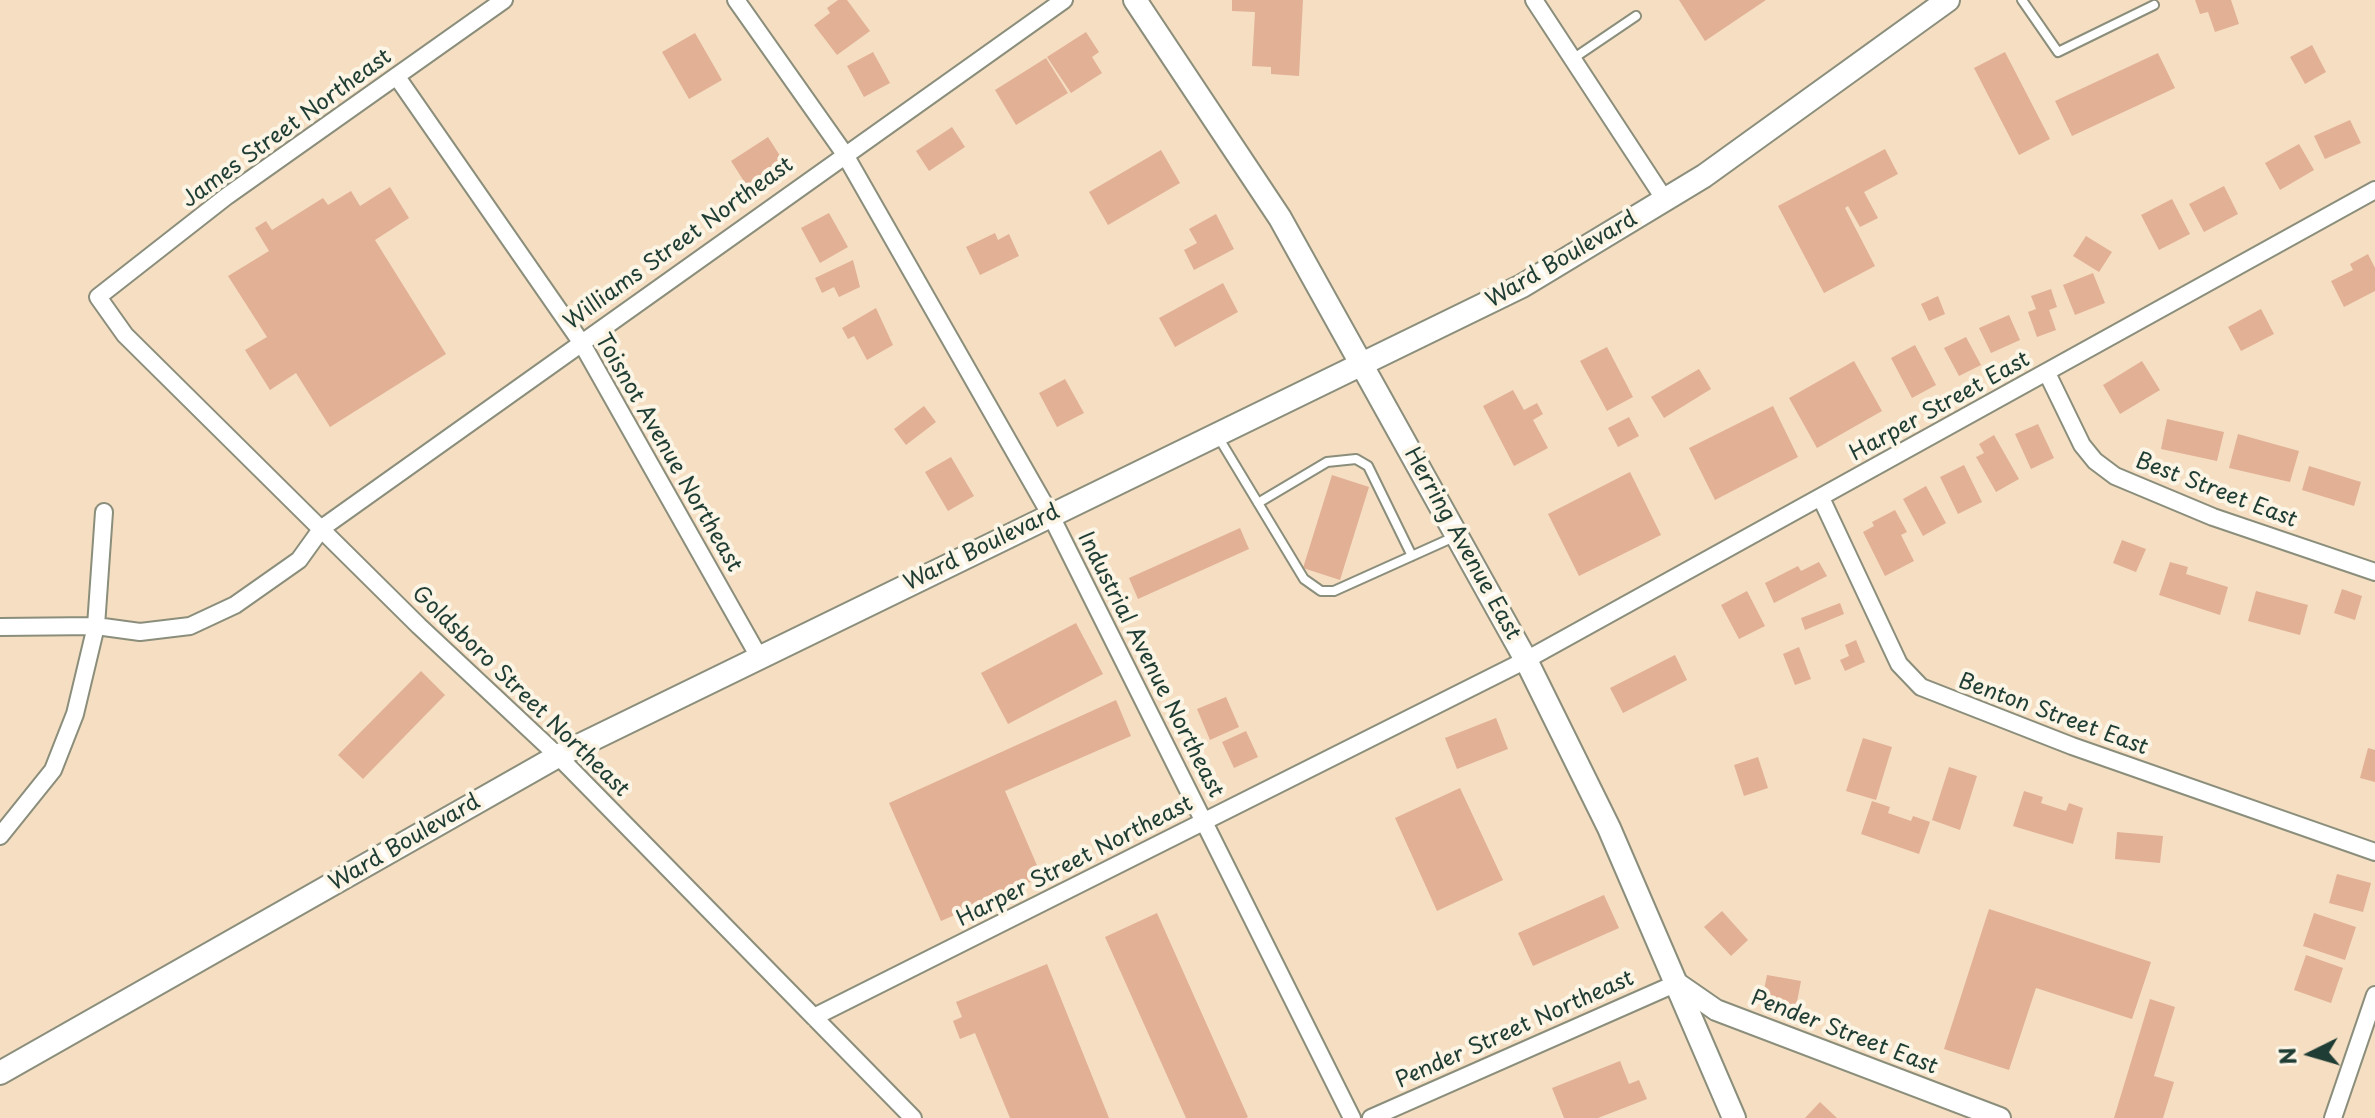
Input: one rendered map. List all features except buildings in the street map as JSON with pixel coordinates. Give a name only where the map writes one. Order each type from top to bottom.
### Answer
[{"type":"main road","name":"Herring Avenue East","points":[[1135,0],[1280,218],[1526,660],[1609,828],[1734,1118]]},
{"type":"main road","name":"Ward Boulevard","points":[[0,1073],[558,756],[1522,286],[1704,176],[1948,0]]},
{"type":"street","name":"James Street Northeast","points":[[98,297],[227,196],[504,0]]},
{"type":"street","name":"Industrial Avenue Northeast","points":[[736,0],[844,153],[1050,514],[1352,1118]]},
{"type":"street","name":"Williams Street Northeast","points":[[0,627],[96,626],[140,632],[190,626],[235,605],[299,560],[322,528],[844,153],[1064,0]]},
{"type":"street","points":[[1534,0],[1665,200]]},
{"type":"street","name":"Toisnot Avenue Northeast","points":[[397,77],[581,342],[759,657]]},
{"type":"street","name":"Harper Street East","points":[[1526,660],[2375,190]]},
{"type":"street","name":"Goldsboro Street Northeast","points":[[98,297],[125,335],[419,626],[558,756],[913,1118]]},
{"type":"street","name":"Best Street East","points":[[2047,373],[2082,445],[2095,461],[2115,476],[2213,517],[2375,572]]},
{"type":"street","name":"Benton Street East","points":[[1821,498],[1899,664],[1921,687],[2072,746],[2375,852]]},
{"type":"street","points":[[0,836],[53,770],[75,714],[96,626],[104,512]]},
{"type":"street","name":"Harper Street Northeast","points":[[814,1017],[1526,660]]},
{"type":"street","name":"Pender Street Northeast","points":[[1371,1118],[1677,983]]},
{"type":"street","name":"Pender Street East","points":[[1677,983],[1716,1010],[2000,1118]]},
{"type":"street","points":[[2333,1118],[2375,995]]},
{"type":"lane","points":[[2022,0],[2058,52],[2154,5]]},
{"type":"lane","points":[[1574,58],[1636,16]]},
{"type":"lane","points":[[1216,434],[1304,579],[1321,591],[1334,591],[1457,535]]},
{"type":"lane","points":[[1258,503],[1327,462],[1356,459],[1368,466],[1412,556]]}]
